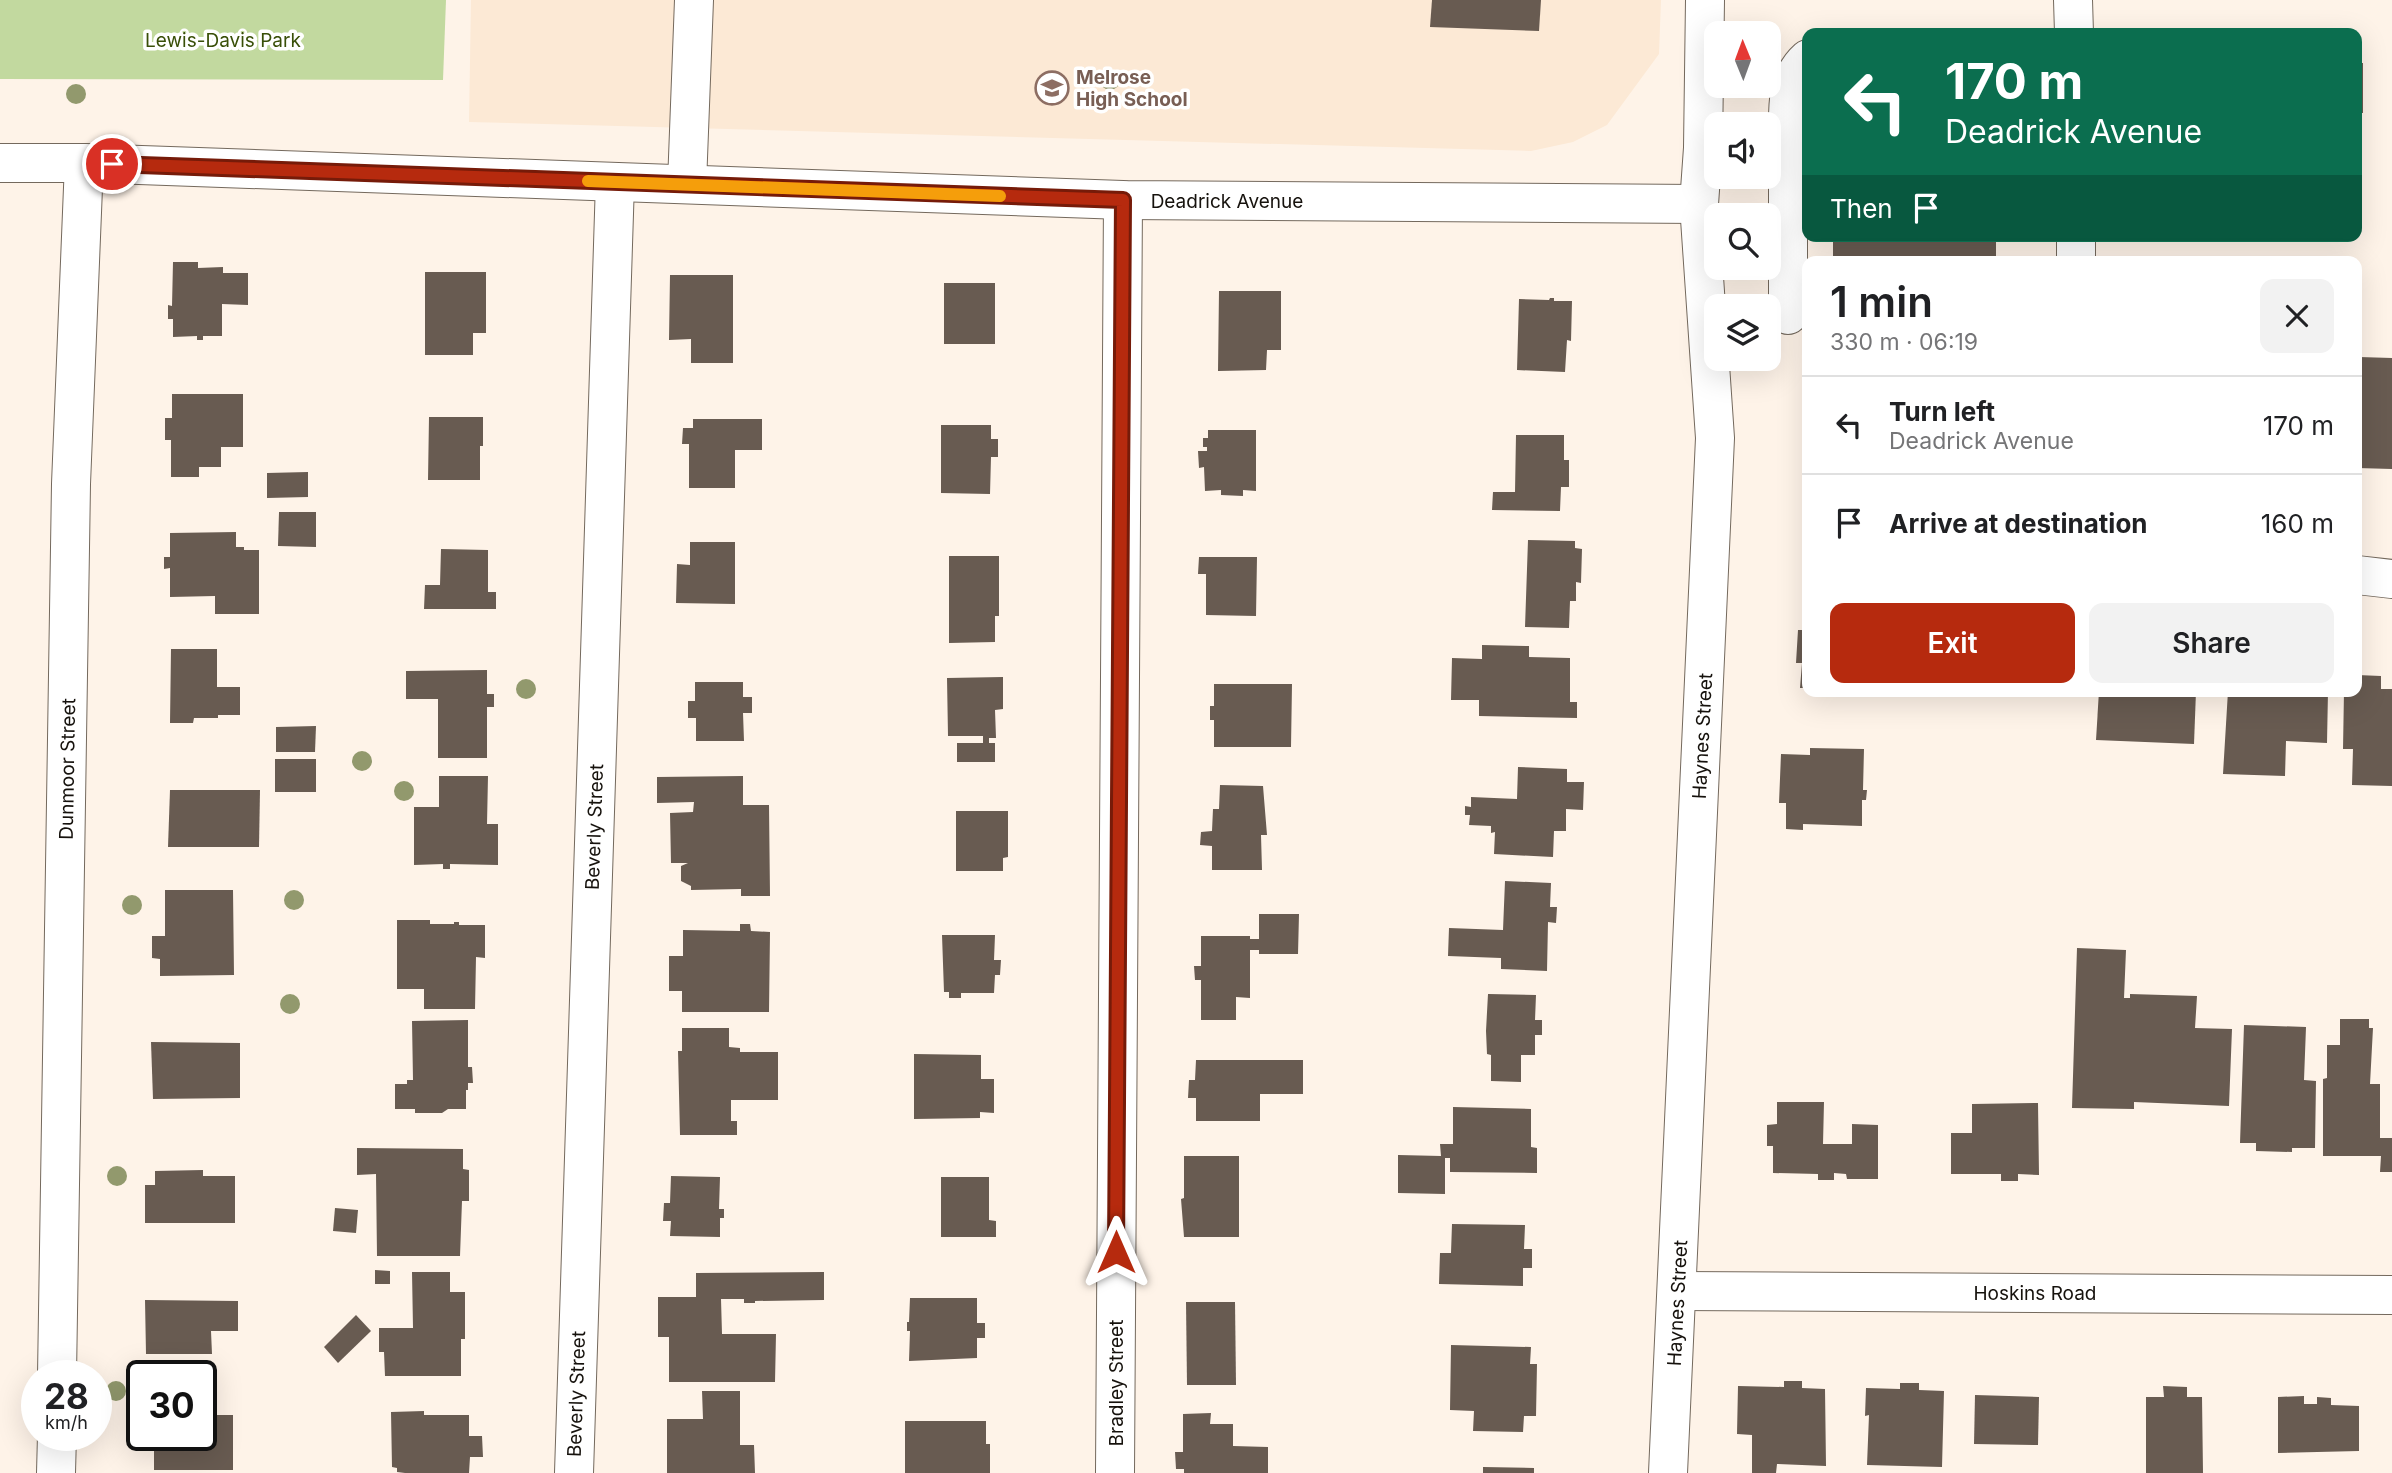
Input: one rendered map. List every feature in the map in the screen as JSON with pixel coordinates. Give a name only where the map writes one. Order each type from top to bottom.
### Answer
[{"type":"street","points":[[687,184],[694,0]]},
{"type":"street","name":"Haynes Street","points":[[1705,0],[1709,112]]},
{"type":"street","points":[[2073,0],[2074,28]]},
{"type":"street","points":[[1781,139],[1790,85],[1802,64]]},
{"type":"street","name":"Deadrick Avenue","points":[[0,163],[84,163],[1123,200],[1699,204]]},
{"type":"street","name":"Dunmoor Street","points":[[57,1360],[71,498],[84,163]]},
{"type":"street","name":"Haynes Street","points":[[1668,1473],[1715,438],[1699,204],[1704,179]]},
{"type":"street","name":"Beverly Street","points":[[574,1473],[615,182]]},
{"type":"street","points":[[1781,187],[1788,315]]},
{"type":"street","name":"Bradley Street","points":[[1115,1473],[1123,200]]},
{"type":"street","points":[[2362,576],[2392,579]]},
{"type":"street","name":"Hoskins Road","points":[[1677,1291],[2392,1295]]},
{"type":"street","points":[[57,1451],[57,1473]]},
{"type":"shaded area","name":"Melrose High School","points":[[471,0],[1661,0],[1659,54],[1607,125],[1573,142],[1531,151],[469,122]]},
{"type":"green space","name":"Lewis-Davis Park","points":[[0,0],[446,0],[443,80],[0,79]]},
{"type":"building","points":[[1432,0],[1541,0],[1539,31],[1430,27]]},
{"type":"building","points":[[2362,63],[2363,63],[2362,113]]},
{"type":"building","points":[[1833,242],[1996,242],[1996,256],[1833,256]]},
{"type":"building","points":[[173,262],[198,262],[198,268],[223,267],[223,273],[248,273],[248,305],[222,304],[222,336],[203,336],[203,340],[197,340],[197,336],[173,337],[173,319],[168,319],[168,305],[172,306]]},
{"type":"building","points":[[425,272],[486,272],[486,333],[473,333],[473,355],[425,355]]},
{"type":"building","points":[[670,275],[733,275],[733,363],[691,363],[691,339],[669,340]]},
{"type":"building","points":[[944,283],[995,283],[995,344],[944,344]]},
{"type":"building","points":[[1219,291],[1281,291],[1281,350],[1267,350],[1266,370],[1218,371]]},
{"type":"building","points":[[1554,298],[1554,301],[1572,301],[1571,341],[1567,340],[1565,372],[1517,370],[1519,299]]},
{"type":"building","points":[[2362,357],[2392,358],[2392,469],[2362,468]]},
{"type":"building","points":[[172,394],[243,394],[243,447],[221,447],[221,467],[199,467],[199,477],[171,477],[171,440],[165,440],[165,418],[172,418]]},
{"type":"building","points":[[429,417],[483,417],[480,480],[428,480]]},
{"type":"building","points":[[693,419],[762,419],[762,450],[735,450],[735,488],[689,488],[689,444],[682,444],[683,428],[693,428]]},
{"type":"building","points":[[941,425],[991,425],[991,439],[998,439],[998,457],[991,457],[990,494],[941,493]]},
{"type":"building","points":[[1208,430],[1256,430],[1256,491],[1243,490],[1243,496],[1221,495],[1221,490],[1205,491],[1204,467],[1199,468],[1198,451],[1207,451],[1207,447],[1203,447],[1203,438],[1208,438]]},
{"type":"building","points":[[1516,435],[1564,435],[1564,460],[1569,460],[1569,487],[1561,487],[1560,511],[1492,510],[1493,492],[1515,492]]},
{"type":"building","points":[[308,472],[308,497],[267,498],[267,473]]},
{"type":"building","points":[[279,512],[316,512],[316,547],[278,546]]},
{"type":"building","points":[[236,532],[236,547],[259,550],[259,614],[215,614],[215,596],[170,597],[170,568],[164,569],[164,557],[170,557],[170,533]]},
{"type":"building","points":[[1528,540],[1575,541],[1575,548],[1582,549],[1581,583],[1576,582],[1576,601],[1570,601],[1569,628],[1525,627]]},
{"type":"building","points":[[690,542],[735,542],[735,604],[676,603],[677,564],[690,565]]},
{"type":"building","points":[[441,549],[488,550],[488,592],[496,592],[496,609],[424,609],[425,585],[440,585]]},
{"type":"building","points":[[949,556],[999,556],[999,616],[995,616],[995,642],[949,643]]},
{"type":"building","points":[[1199,557],[1257,557],[1256,616],[1206,615],[1206,574],[1198,574]]},
{"type":"building","points":[[1798,630],[1802,630],[1802,663],[1796,663]]},
{"type":"building","points":[[1482,645],[1529,646],[1529,657],[1570,658],[1570,702],[1577,702],[1577,718],[1479,716],[1479,700],[1451,700],[1452,658],[1482,659]]},
{"type":"building","points":[[171,649],[217,649],[217,687],[240,687],[240,715],[194,718],[193,723],[170,723]]},
{"type":"building","points":[[487,670],[487,694],[494,694],[494,707],[487,707],[487,758],[438,758],[438,699],[406,699],[406,671]]},
{"type":"building","points":[[2362,675],[2381,676],[2381,689],[2392,689],[2392,786],[2352,785],[2353,749],[2343,749],[2344,697],[2362,697]]},
{"type":"building","points":[[1003,677],[1003,709],[995,710],[996,738],[989,738],[989,743],[995,743],[995,762],[957,762],[957,743],[983,743],[983,736],[948,736],[947,678]]},
{"type":"building","points":[[695,682],[743,682],[743,697],[752,697],[752,713],[743,713],[744,741],[696,741],[696,718],[688,718],[688,701],[695,701]]},
{"type":"building","points":[[1214,684],[1292,684],[1291,747],[1214,747],[1214,720],[1210,720],[1210,706],[1214,706]]},
{"type":"building","points":[[2099,697],[2196,697],[2194,744],[2096,740]]},
{"type":"building","points":[[2228,697],[2328,697],[2327,743],[2286,741],[2285,776],[2223,774]]},
{"type":"building","points":[[316,726],[315,752],[276,752],[276,727]]},
{"type":"building","points":[[1810,748],[1864,749],[1863,790],[1867,790],[1866,800],[1862,800],[1862,826],[1803,824],[1803,830],[1786,829],[1786,803],[1779,803],[1781,754],[1810,755]]},
{"type":"building","points":[[275,759],[316,759],[316,792],[275,792]]},
{"type":"building","points":[[1518,767],[1567,769],[1567,782],[1584,782],[1583,810],[1566,809],[1566,831],[1554,831],[1553,857],[1494,854],[1495,832],[1491,833],[1491,826],[1469,825],[1470,815],[1465,815],[1465,806],[1471,807],[1471,797],[1517,799]]},
{"type":"building","points":[[439,776],[488,776],[487,824],[498,824],[498,865],[450,864],[450,869],[443,869],[443,864],[414,865],[414,807],[439,807]]},
{"type":"building","points":[[743,776],[743,805],[769,805],[770,896],[741,896],[741,889],[691,890],[691,886],[681,881],[681,866],[688,863],[671,863],[670,813],[693,812],[694,802],[657,803],[657,777]]},
{"type":"building","points":[[1220,785],[1263,786],[1267,835],[1261,835],[1262,870],[1212,870],[1212,846],[1200,845],[1201,832],[1212,831],[1213,809],[1219,809]]},
{"type":"building","points":[[170,790],[260,790],[259,847],[168,847]]},
{"type":"building","points":[[956,811],[1008,811],[1008,857],[1003,858],[1003,871],[956,871]]},
{"type":"building","points":[[1505,881],[1551,883],[1550,907],[1557,907],[1556,923],[1548,922],[1547,971],[1501,969],[1501,958],[1448,956],[1449,928],[1503,930]]},
{"type":"building","points":[[165,890],[233,890],[234,975],[160,976],[160,959],[152,958],[152,936],[165,936]]},
{"type":"building","points":[[1259,914],[1299,914],[1298,954],[1259,954],[1259,950],[1250,950],[1250,998],[1236,997],[1236,1020],[1201,1020],[1201,980],[1195,980],[1194,966],[1201,966],[1201,936],[1250,936],[1250,939],[1259,939]]},
{"type":"building","points":[[397,920],[430,920],[430,924],[459,922],[459,925],[485,925],[485,958],[476,957],[475,1009],[424,1009],[424,989],[397,989]]},
{"type":"building","points":[[740,924],[750,924],[751,931],[770,932],[769,1012],[682,1012],[682,991],[669,991],[669,956],[683,956],[683,930],[740,931]]},
{"type":"building","points":[[942,935],[995,935],[994,960],[1001,960],[1000,975],[995,975],[994,993],[961,993],[961,998],[949,998],[949,992],[944,992]]},
{"type":"building","points":[[2077,948],[2126,950],[2124,998],[2130,998],[2130,994],[2197,996],[2195,1028],[2232,1029],[2229,1106],[2134,1102],[2134,1109],[2072,1108]]},
{"type":"building","points":[[1488,994],[1536,995],[1535,1020],[1542,1020],[1542,1035],[1535,1035],[1535,1055],[1521,1055],[1521,1082],[1491,1081],[1491,1055],[1487,1054],[1486,1031]]},
{"type":"building","points":[[2340,1019],[2369,1019],[2369,1028],[2373,1028],[2370,1084],[2380,1084],[2380,1138],[2392,1138],[2392,1172],[2380,1172],[2381,1156],[2323,1156],[2323,1079],[2327,1078],[2327,1045],[2340,1045]]},
{"type":"building","points":[[468,1020],[468,1067],[472,1067],[473,1083],[468,1083],[466,1090],[466,1109],[448,1109],[442,1113],[415,1113],[415,1109],[395,1109],[395,1084],[407,1084],[407,1080],[413,1080],[412,1021]]},
{"type":"building","points":[[2244,1025],[2306,1027],[2304,1080],[2316,1081],[2315,1148],[2292,1148],[2292,1152],[2256,1151],[2256,1143],[2240,1143]]},
{"type":"building","points":[[682,1028],[729,1028],[729,1047],[740,1048],[740,1052],[778,1052],[778,1100],[731,1100],[731,1121],[737,1121],[737,1135],[680,1135],[678,1051],[682,1051]]},
{"type":"building","points":[[151,1042],[240,1043],[240,1098],[153,1099]]},
{"type":"building","points":[[914,1054],[981,1055],[981,1079],[994,1079],[994,1113],[980,1112],[980,1118],[914,1119]]},
{"type":"building","points":[[1196,1060],[1303,1060],[1303,1094],[1260,1094],[1260,1121],[1196,1121],[1196,1098],[1188,1098],[1189,1080],[1195,1080]]},
{"type":"building","points":[[1777,1102],[1824,1102],[1823,1144],[1852,1144],[1852,1124],[1878,1125],[1878,1179],[1847,1179],[1846,1174],[1834,1173],[1834,1180],[1818,1180],[1818,1174],[1773,1173],[1773,1146],[1767,1146],[1767,1125],[1777,1124]]},
{"type":"building","points":[[2038,1103],[2039,1175],[2018,1174],[2018,1181],[2001,1181],[2001,1174],[1951,1174],[1951,1133],[1972,1133],[1972,1104]]},
{"type":"building","points":[[1453,1107],[1531,1109],[1531,1147],[1537,1148],[1537,1173],[1450,1172],[1450,1158],[1445,1158],[1445,1194],[1398,1193],[1398,1155],[1441,1156],[1440,1144],[1453,1144]]},
{"type":"building","points":[[357,1148],[463,1149],[463,1169],[469,1170],[469,1201],[462,1201],[460,1256],[377,1256],[376,1174],[357,1175]]},
{"type":"building","points":[[1184,1156],[1239,1156],[1239,1237],[1184,1237],[1181,1199],[1184,1198]]},
{"type":"building","points":[[203,1170],[203,1176],[235,1176],[235,1223],[145,1223],[145,1185],[155,1185],[155,1171]]},
{"type":"building","points":[[671,1176],[720,1177],[719,1209],[724,1209],[724,1218],[720,1218],[720,1237],[670,1236],[671,1221],[663,1221],[664,1203],[670,1203]]},
{"type":"building","points":[[941,1177],[989,1177],[989,1220],[996,1221],[996,1237],[941,1237]]},
{"type":"building","points":[[335,1208],[358,1210],[356,1233],[333,1231]]},
{"type":"building","points":[[1452,1224],[1525,1225],[1524,1249],[1532,1249],[1532,1268],[1523,1268],[1523,1286],[1439,1284],[1440,1253],[1451,1253]]},
{"type":"building","points":[[375,1270],[390,1271],[390,1284],[375,1284]]},
{"type":"building","points":[[412,1272],[450,1272],[450,1292],[465,1292],[465,1339],[461,1339],[461,1376],[385,1376],[384,1352],[379,1352],[379,1328],[413,1328]]},
{"type":"building","points":[[824,1272],[824,1300],[744,1303],[744,1299],[721,1299],[722,1334],[776,1334],[775,1382],[669,1382],[669,1337],[658,1337],[658,1297],[696,1297],[696,1273]]},
{"type":"building","points":[[910,1298],[977,1298],[977,1323],[985,1323],[985,1338],[977,1338],[977,1358],[909,1361],[910,1331],[907,1331],[907,1322]]},
{"type":"building","points":[[145,1300],[238,1301],[238,1331],[211,1331],[212,1354],[146,1354]]},
{"type":"building","points":[[1186,1302],[1235,1302],[1236,1385],[1187,1385]]},
{"type":"building","points":[[356,1315],[371,1331],[338,1363],[324,1347]]},
{"type":"building","points":[[1451,1345],[1531,1347],[1530,1364],[1537,1364],[1536,1416],[1524,1416],[1523,1432],[1473,1431],[1474,1411],[1450,1410]]},
{"type":"building","points":[[1784,1381],[1802,1381],[1802,1388],[1825,1389],[1826,1466],[1777,1464],[1776,1473],[1752,1473],[1752,1435],[1737,1434],[1738,1386],[1784,1387]]},
{"type":"building","points":[[1900,1383],[1919,1383],[1919,1390],[1944,1391],[1942,1467],[1867,1465],[1869,1415],[1865,1416],[1866,1388],[1900,1389]]},
{"type":"building","points":[[2163,1386],[2187,1387],[2187,1397],[2202,1397],[2203,1473],[2146,1473],[2146,1397],[2164,1397]]},
{"type":"building","points":[[702,1391],[740,1391],[740,1445],[754,1445],[755,1473],[667,1473],[667,1419],[703,1419]]},
{"type":"building","points":[[1975,1395],[2039,1397],[2038,1445],[1974,1444]]},
{"type":"building","points":[[2304,1396],[2304,1404],[2317,1404],[2317,1397],[2331,1398],[2331,1405],[2359,1406],[2359,1451],[2278,1453],[2278,1397]]},
{"type":"building","points":[[424,1411],[424,1415],[469,1415],[469,1436],[482,1436],[483,1457],[470,1457],[469,1473],[405,1473],[397,1472],[397,1468],[392,1467],[391,1412]]},
{"type":"building","points":[[1211,1413],[1210,1424],[1233,1424],[1233,1446],[1268,1447],[1268,1473],[1184,1473],[1184,1469],[1176,1469],[1175,1452],[1183,1452],[1183,1414]]},
{"type":"building","points":[[217,1415],[233,1415],[233,1470],[154,1470],[154,1451],[217,1451]]},
{"type":"building","points":[[905,1421],[986,1421],[986,1444],[990,1444],[990,1473],[905,1473]]},
{"type":"building","points":[[1483,1467],[1534,1468],[1534,1473],[1483,1473]]},
{"type":"slow traffic","points":[[588,181],[1000,196]]},
{"type":"place","name":"Melrose High School","points":[[1052,88]]},
{"type":"route","points":[[112,164],[1123,200],[1116,1252]]}]
